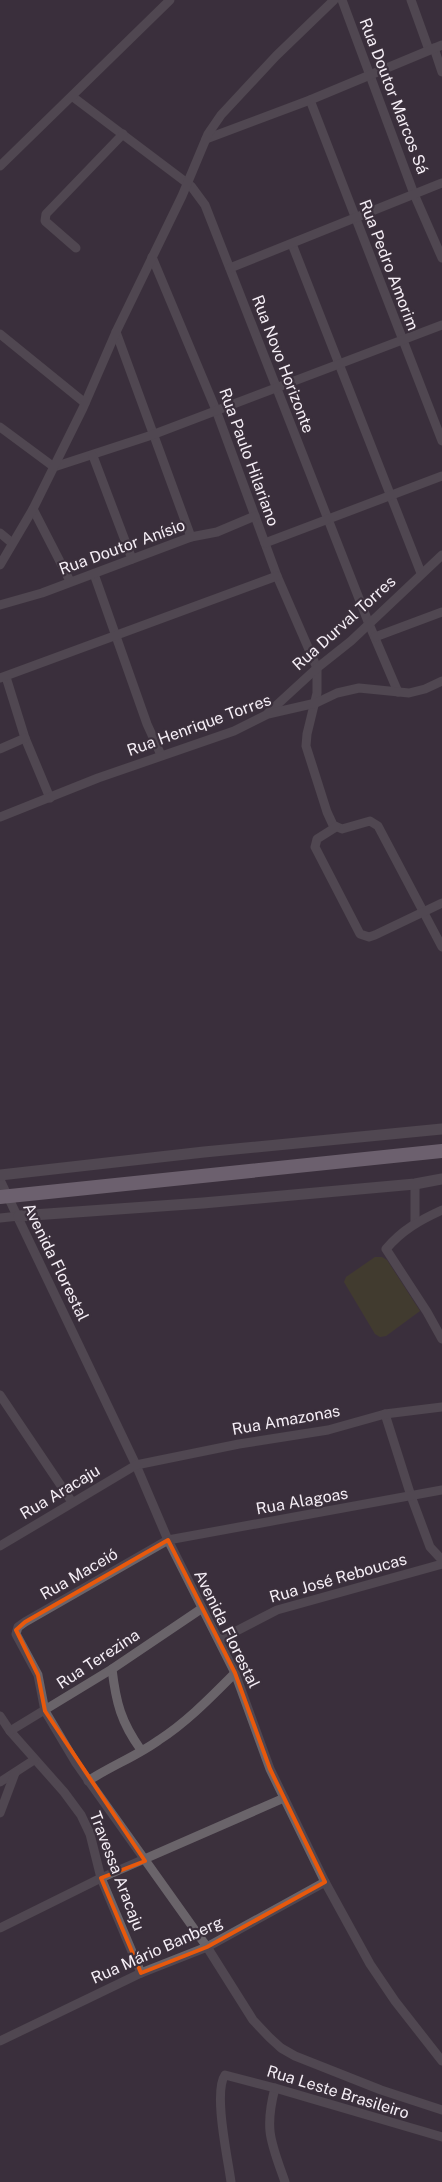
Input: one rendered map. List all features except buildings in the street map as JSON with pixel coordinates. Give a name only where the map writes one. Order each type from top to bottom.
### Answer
[{"type":"highway","points":[[4,1197],[442,1151]]},
{"type":"street","points":[[0,166],[73,97],[130,37],[170,0]]},
{"type":"street","points":[[0,566],[33,509],[86,402],[116,332],[188,183],[214,124],[276,56],[334,0]]},
{"type":"street","name":"Rua Doutor Marcos Sá","points":[[342,0],[414,194],[442,256]]},
{"type":"street","points":[[410,0],[435,48],[442,72]]},
{"type":"street","points":[[206,140],[310,100],[435,48]]},
{"type":"street","name":"Rua Novo Horizonte","points":[[73,97],[188,183],[205,205],[275,387],[398,692]]},
{"type":"street","name":"Rua Pedro Amorim","points":[[310,100],[442,441]]},
{"type":"street","points":[[76,248],[50,226],[45,220],[46,214],[123,134]]},
{"type":"street","points":[[230,268],[442,183]]},
{"type":"street","points":[[292,244],[421,573]]},
{"type":"street","name":"Rua Paulo Hilariano","points":[[152,257],[216,410],[277,576],[316,668]]},
{"type":"street","points":[[54,467],[93,456],[152,435],[442,325]]},
{"type":"street","points":[[116,332],[152,435],[191,537]]},
{"type":"street","points":[[0,334],[86,402]]},
{"type":"street","points":[[0,427],[54,467]]},
{"type":"street","points":[[93,456],[132,559]]},
{"type":"street","points":[[265,543],[442,476]]},
{"type":"street","points":[[33,509],[70,582]]},
{"type":"street","name":"Rua Doutor Anísio","points":[[0,605],[21,600],[191,537],[217,532],[255,516]]},
{"type":"street","points":[[0,533],[12,543]]},
{"type":"street","name":"Rua Durval Torres","points":[[268,714],[316,668],[369,624],[442,555]]},
{"type":"street","points":[[94,574],[147,724],[161,755]]},
{"type":"street","points":[[50,798],[25,738],[3,677],[277,576]]},
{"type":"street","points":[[375,637],[442,612]]},
{"type":"street","points":[[316,668],[318,684],[316,703],[307,734],[306,746],[327,812],[336,827],[342,829],[359,823],[370,821],[375,823],[384,835],[442,947]]},
{"type":"street","name":"Rua Henrique Torres","points":[[0,817],[98,778],[234,731],[268,714],[316,703],[337,693],[359,688],[408,693],[442,681]]},
{"type":"street","points":[[0,749],[25,738]]},
{"type":"street","points":[[336,827],[317,839],[315,848],[360,934],[369,937],[375,935],[442,902]]},
{"type":"street","points":[[0,1175],[204,1152],[442,1129]]},
{"type":"street","points":[[0,1218],[203,1203],[415,1184],[442,1179]]},
{"type":"street","name":"Avenida Florestal","points":[[0,1180],[4,1197],[19,1216],[136,1465],[168,1540],[235,1673],[270,1768],[324,1882],[370,1964],[395,2001],[442,2061]]},
{"type":"street","points":[[415,1184],[415,1223]]},
{"type":"street","points":[[442,1210],[415,1223],[397,1236],[386,1248],[442,1339]]},
{"type":"street","points":[[0,1395],[72,1502]]},
{"type":"street","name":"Rua Amazonas","points":[[136,1465],[239,1444],[328,1430],[386,1414],[442,1407]]},
{"type":"street","points":[[386,1414],[411,1496],[430,1547],[442,1562]]},
{"type":"street","name":"Rua Aracaju","points":[[0,1546],[136,1465]]},
{"type":"street","name":"Rua Alagoas","points":[[168,1540],[442,1490]]},
{"type":"street","name":"Rua Maceió","points":[[45,1711],[38,1675],[17,1636],[16,1630],[25,1622],[168,1540]]},
{"type":"street","name":"Rua José Reboucas","points":[[218,1640],[277,1610],[442,1562]]},
{"type":"street","name":"Rua Terezina","points":[[10,1731],[112,1669],[202,1609]]},
{"type":"street","points":[[112,1669],[118,1707],[128,1731],[141,1750]]},
{"type":"street","points":[[88,1781],[107,1768],[158,1742],[191,1716],[235,1673]]},
{"type":"street","points":[[45,1711],[88,1781],[207,1947],[253,2020],[269,2038],[295,2056],[381,2090],[442,2110]]},
{"type":"street","name":"Travessa Aracaju","points":[[0,1716],[10,1731],[64,1792],[81,1815],[90,1834],[101,1878],[141,1973]]},
{"type":"street","points":[[0,1782],[34,1760]]},
{"type":"street","points":[[0,1813],[15,1772]]},
{"type":"street","points":[[0,1928],[101,1878],[145,1861],[284,1798]]},
{"type":"street","name":"Rua Mário Banberg","points":[[0,2041],[141,1973],[207,1947],[324,1882]]},
{"type":"street","name":"Rua Leste Brasileiro","points":[[231,2182],[220,2101],[220,2085],[225,2075],[442,2137]]},
{"type":"street","points":[[275,2088],[270,2107],[269,2130],[285,2182]]},
{"type":"highlighted area","points":[[168,1540],[235,1673],[270,1769],[325,1882],[207,1947],[141,1973],[101,1878],[145,1861],[45,1711],[38,1675],[16,1630],[25,1622]]},
{"type":"shaded area","points":[[375,1257],[382,1257],[387,1260],[420,1311],[386,1336],[380,1337],[375,1334],[344,1282],[346,1277]]}]
